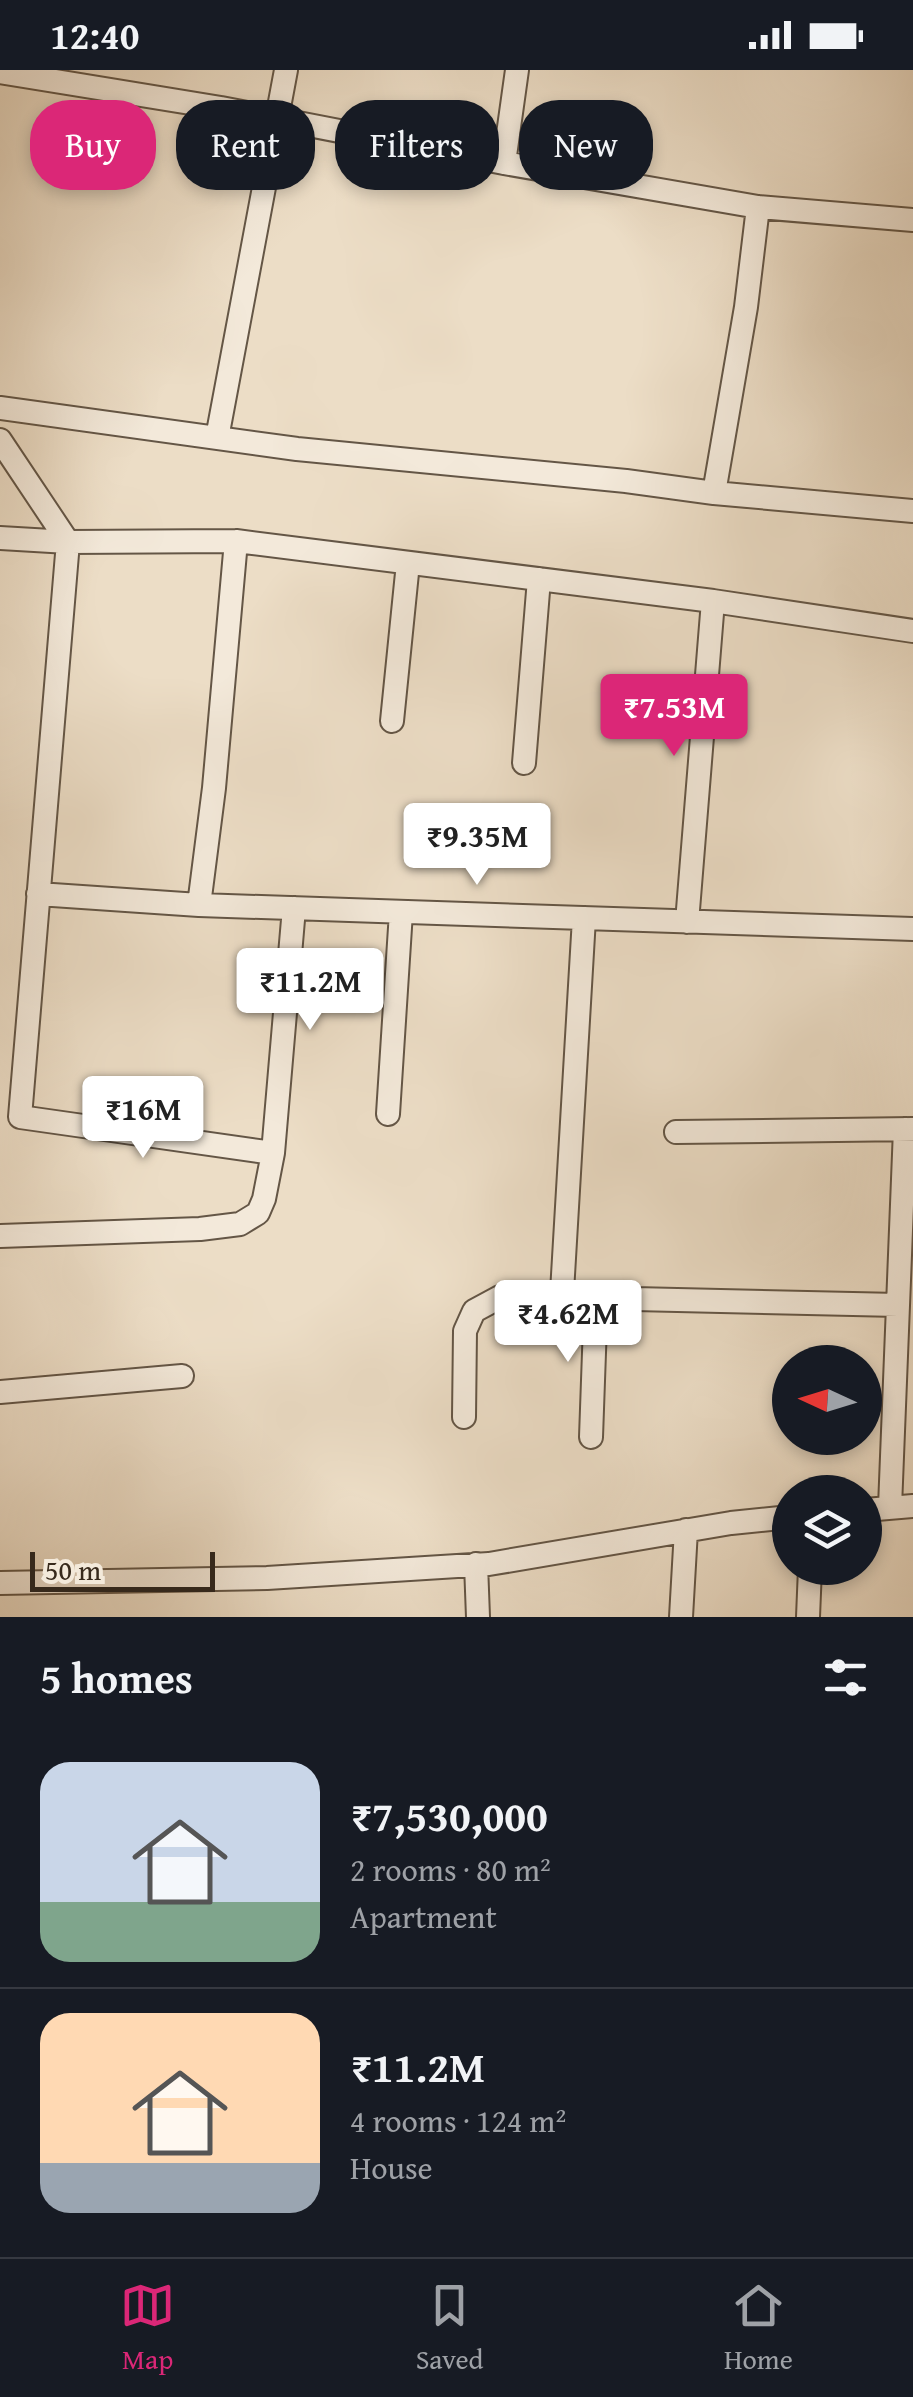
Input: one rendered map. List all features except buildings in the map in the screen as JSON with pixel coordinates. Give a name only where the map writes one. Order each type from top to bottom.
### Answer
[{"type":"street","points":[[280,100],[286,70]]},
{"type":"street","points":[[504,163],[517,70]]},
{"type":"street","points":[[0,72],[176,102]]},
{"type":"street","points":[[315,127],[758,207],[913,220]]},
{"type":"street","points":[[217,438],[263,190]]},
{"type":"street","points":[[714,493],[746,307],[758,207]]},
{"type":"street","points":[[0,408],[298,449],[913,511]]},
{"type":"street","points":[[0,440],[68,542],[20,1117],[273,1153]]},
{"type":"street","points":[[0,538],[68,542],[236,541],[713,601],[913,631]]},
{"type":"street","points":[[199,905],[214,788],[236,541]]},
{"type":"street","points":[[392,721],[408,563]]},
{"type":"street","points":[[524,762],[540,580]]},
{"type":"street","points":[[687,922],[713,601]]},
{"type":"street","points":[[38,894],[199,905],[913,929]]},
{"type":"street","points":[[0,1236],[200,1229],[240,1224],[258,1214],[273,1153],[294,908]]},
{"type":"street","points":[[388,1114],[401,912]]},
{"type":"street","points":[[562,1292],[584,918]]},
{"type":"street","points":[[676,1132],[909,1129],[898,1304],[901,1506]]},
{"type":"street","points":[[464,1417],[465,1331],[474,1311],[500,1297],[562,1292],[634,1300],[898,1304]]},
{"type":"street","points":[[591,1437],[596,1296]]},
{"type":"street","points":[[0,1392],[182,1376]]},
{"type":"street","points":[[0,1583],[267,1578],[476,1564],[772,1519]]},
{"type":"street","points":[[681,1617],[686,1530]]},
{"type":"street","points":[[476,1564],[478,1617]]},
{"type":"street","points":[[808,1617],[809,1585]]}]
